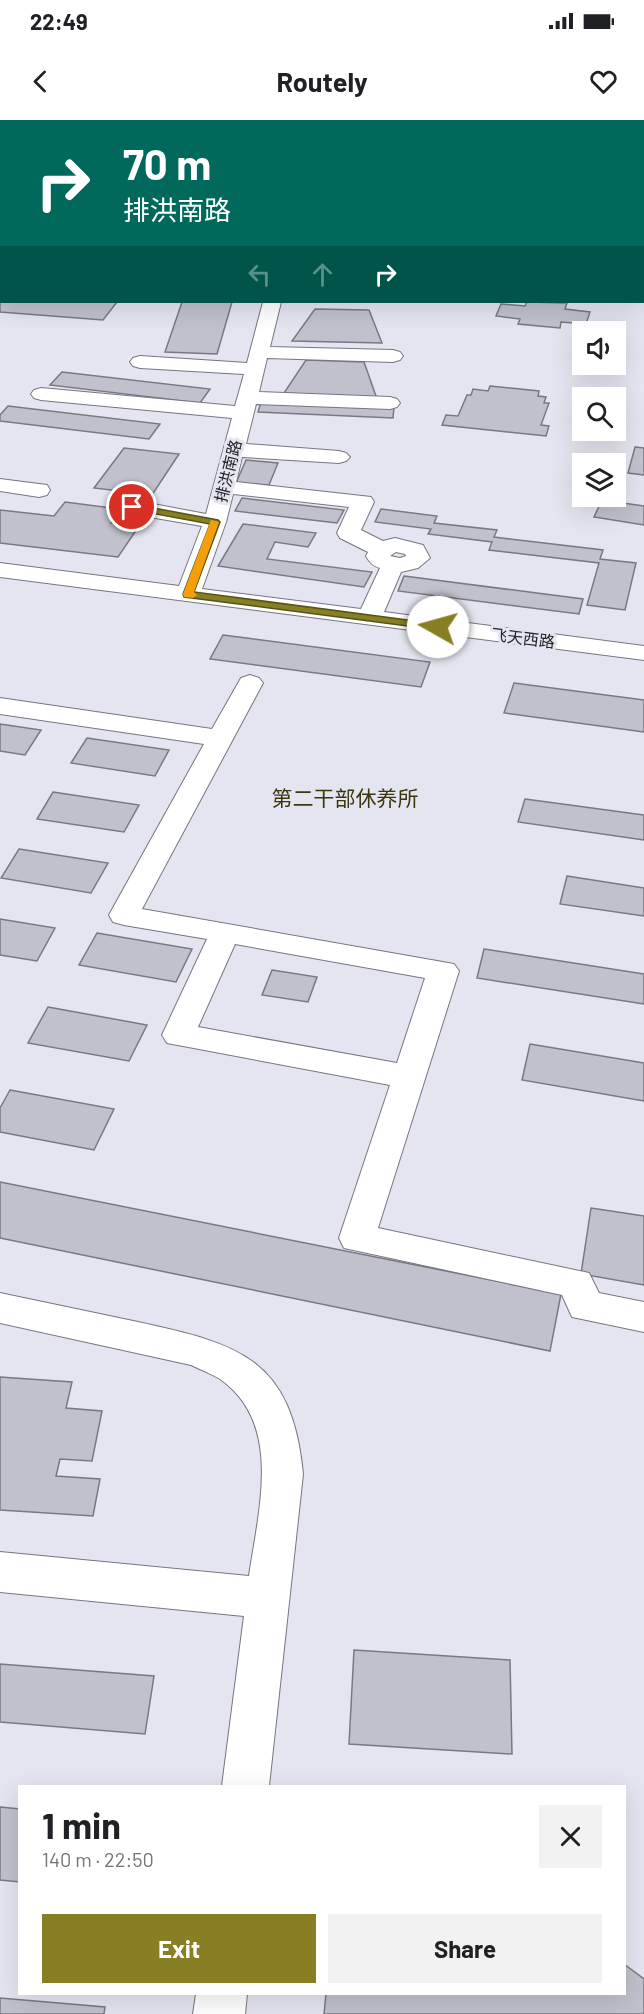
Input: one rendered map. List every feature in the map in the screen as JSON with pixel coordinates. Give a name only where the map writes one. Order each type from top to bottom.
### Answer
[{"type":"street","name":"排洪南路","points":[[188,594],[215,522],[272,303]]},
{"type":"street","points":[[140,362],[393,356]]},
{"type":"street","points":[[41,394],[245,406],[390,403]]},
{"type":"street","points":[[234,450],[339,457]]},
{"type":"street","points":[[0,485],[39,490]]},
{"type":"street","points":[[224,487],[363,502],[348,533],[387,557],[369,618]]},
{"type":"street","points":[[132,507],[215,522]]},
{"type":"street","points":[[0,570],[188,594]]},
{"type":"street","name":"飞天西路","points":[[188,594],[644,653]]},
{"type":"street","points":[[250,683],[124,915],[443,971],[357,1238],[576,1283],[585,1306],[644,1317]]},
{"type":"street","points":[[0,706],[220,738]]},
{"type":"street","points":[[225,933],[178,1035],[409,1077]]},
{"type":"street","points":[[0,1308],[199,1351],[234,1368],[256,1388],[271,1411],[280,1439],[283,1474],[246,1785]]},
{"type":"street","points":[[0,1572],[269,1598]]},
{"type":"street","points":[[219,2014],[222,1995]]},
{"type":"building","points":[[0,303],[116,303],[103,320],[0,312]]},
{"type":"building","points":[[182,303],[232,303],[217,354],[165,352]]},
{"type":"building","points":[[526,303],[567,303],[565,309],[590,312],[587,321],[561,322],[560,328],[518,324],[520,319],[496,316],[501,304],[525,306]]},
{"type":"building","points":[[315,309],[369,310],[382,343],[292,341]]},
{"type":"building","points":[[306,360],[364,362],[377,399],[282,396]]},
{"type":"building","points":[[62,372],[210,389],[200,403],[50,385]]},
{"type":"building","points":[[490,386],[539,391],[538,396],[546,397],[544,403],[549,403],[541,425],[549,426],[546,436],[442,425],[446,415],[458,416],[467,395],[471,395],[473,389],[488,391]]},
{"type":"building","points":[[261,402],[394,407],[393,418],[258,412]]},
{"type":"building","points":[[8,406],[160,424],[149,439],[0,421],[0,415]]},
{"type":"building","points":[[635,447],[644,448],[644,475],[628,473]]},
{"type":"building","points":[[124,448],[179,454],[152,495],[94,488]]},
{"type":"building","points":[[246,460],[278,463],[269,485],[236,483]]},
{"type":"building","points":[[242,498],[344,510],[337,523],[235,511]]},
{"type":"building","points":[[65,502],[120,509],[111,523],[139,526],[118,557],[0,543],[0,510],[54,516]]},
{"type":"building","points":[[626,503],[644,506],[644,525],[594,517],[599,507],[626,507]]},
{"type":"building","points":[[381,509],[437,516],[434,523],[497,530],[494,537],[603,550],[600,559],[636,563],[625,610],[587,605],[599,563],[489,550],[492,542],[428,534],[431,529],[375,522]]},
{"type":"building","points":[[243,524],[316,533],[308,547],[275,542],[267,559],[372,572],[364,587],[218,566]]},
{"type":"building","points":[[404,576],[583,599],[579,614],[398,591]]},
{"type":"building","points":[[223,635],[430,662],[421,687],[210,659]]},
{"type":"building","points":[[514,683],[644,700],[644,732],[504,713]]},
{"type":"building","points":[[0,724],[41,730],[25,755],[0,751]]},
{"type":"building","points":[[87,738],[169,750],[155,776],[71,763]]},
{"type":"building","points":[[53,792],[139,805],[124,832],[37,819]]},
{"type":"building","points":[[525,799],[644,815],[644,840],[518,822]]},
{"type":"building","points":[[19,849],[108,863],[91,893],[1,878]]},
{"type":"building","points":[[567,876],[644,888],[644,916],[560,904]]},
{"type":"building","points":[[0,919],[55,928],[37,961],[0,955]]},
{"type":"building","points":[[97,933],[192,949],[176,982],[79,965]]},
{"type":"building","points":[[484,949],[644,974],[644,1004],[477,978]]},
{"type":"building","points":[[272,970],[317,977],[308,1002],[262,995]]},
{"type":"building","points":[[48,1007],[147,1025],[129,1061],[28,1043]]},
{"type":"building","points":[[530,1044],[644,1063],[644,1101],[522,1080]]},
{"type":"building","points":[[10,1090],[114,1109],[94,1150],[0,1132],[0,1108]]},
{"type":"building","points":[[0,1182],[561,1294],[550,1351],[0,1238]]},
{"type":"building","points":[[591,1208],[644,1216],[644,1285],[581,1274]]},
{"type":"building","points":[[0,1377],[72,1382],[66,1408],[102,1411],[92,1461],[60,1459],[56,1476],[100,1479],[93,1516],[0,1510]]},
{"type":"building","points":[[354,1650],[510,1660],[512,1754],[349,1744]]},
{"type":"building","points":[[0,1664],[154,1676],[145,1734],[0,1722]]},
{"type":"building","points":[[0,1807],[18,1809],[18,1882],[0,1880]]},
{"type":"building","points":[[626,1966],[644,1979],[644,2014],[324,2014],[326,1995],[626,1995]]},
{"type":"building","points":[[0,1998],[105,2007],[104,2014],[0,2014]]},
{"type":"slow traffic","points":[[193,595],[188,594],[214,522]]},
{"type":"district","name":"第二干部休养所","points":[[345,799]]},
{"type":"route","points":[[132,507],[215,522],[188,594],[438,627]]}]
